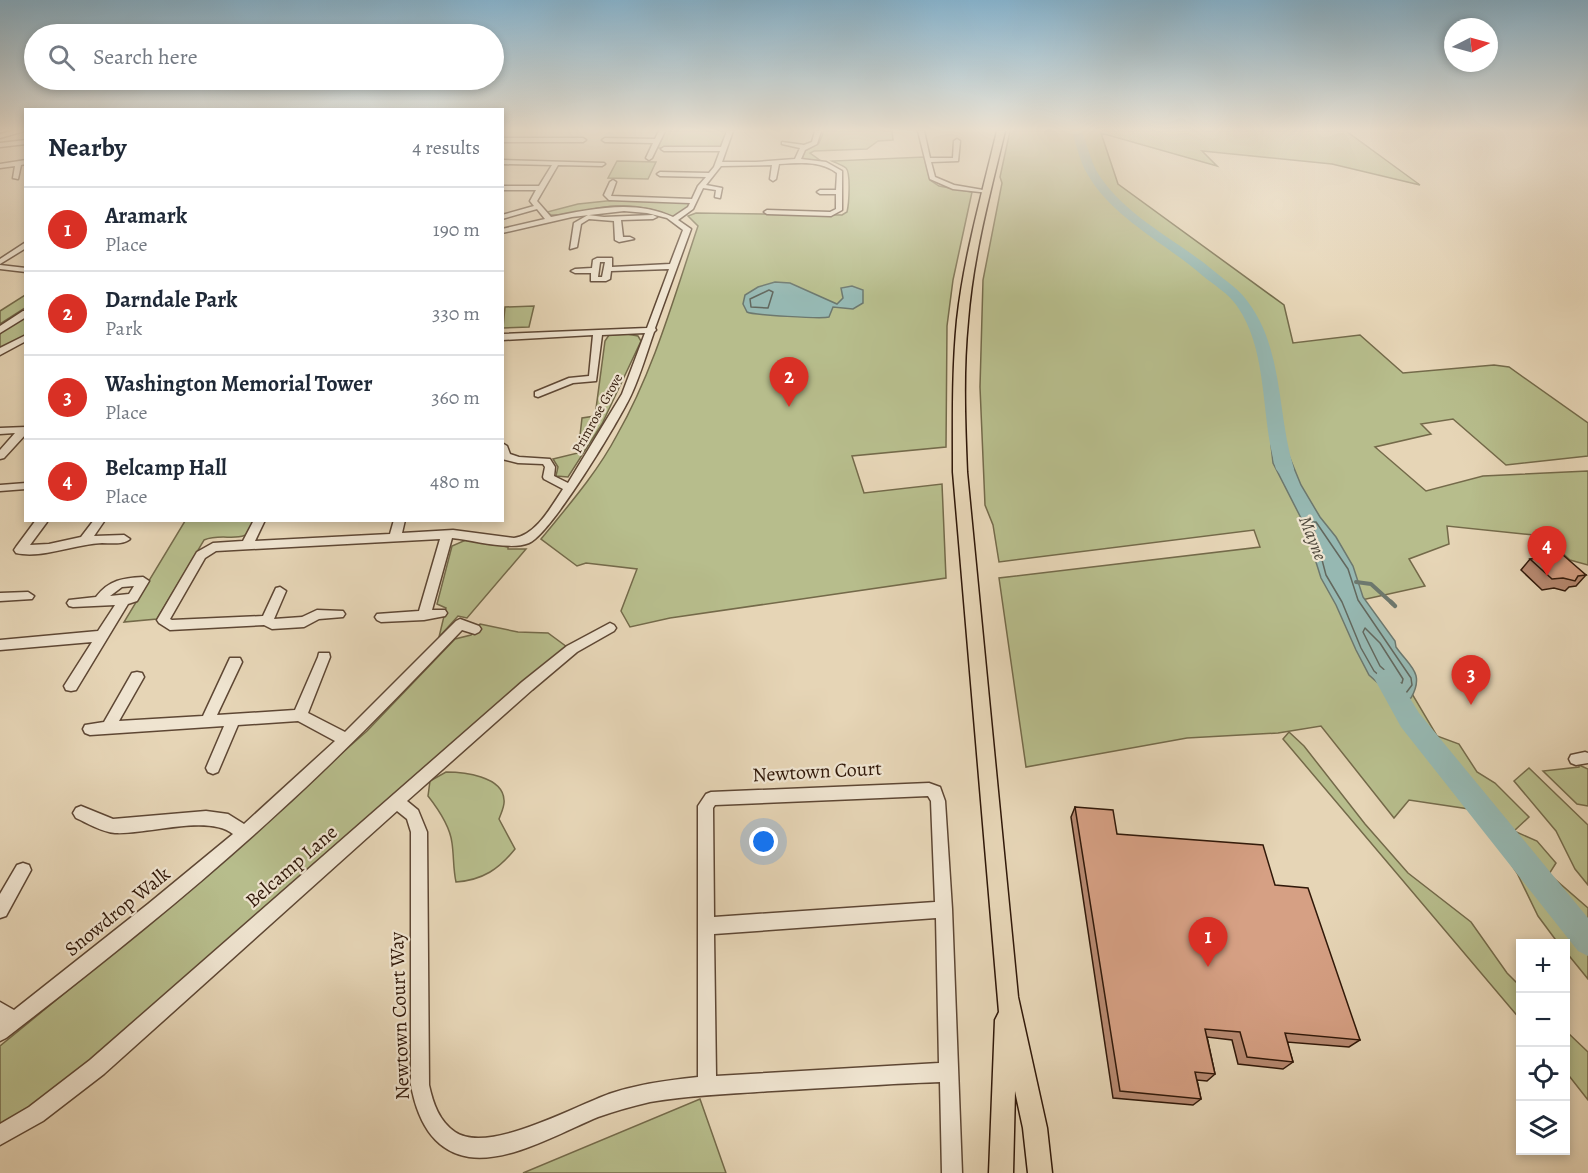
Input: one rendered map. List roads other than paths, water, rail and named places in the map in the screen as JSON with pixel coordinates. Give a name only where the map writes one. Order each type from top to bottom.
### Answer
[{"type":"main road","points":[[988,186],[964,301],[959,390],[960,450],[965,543],[1007,997],[1035,1128],[1040,1173]]},
{"type":"main road","points":[[1001,1173],[1007,997]]},
{"type":"street","points":[[611,186],[607,195],[609,198],[692,201]]},
{"type":"street","points":[[504,231],[629,208],[650,210],[676,218],[691,208],[692,201],[701,186],[720,189],[718,197]]},
{"type":"street","points":[[767,212],[831,214],[839,210],[840,186]]},
{"type":"street","points":[[949,186],[987,192]]},
{"type":"street","points":[[504,188],[540,188],[533,201],[551,221]]},
{"type":"street","points":[[820,192],[839,192]]},
{"type":"street","points":[[504,216],[537,207]]},
{"type":"street","points":[[585,216],[618,219],[652,217]]},
{"type":"street","points":[[573,247],[578,223],[585,216]]},
{"type":"street","name":"Primrose Grove","points":[[447,535],[485,537],[514,542],[527,540],[548,519],[602,439],[627,394],[687,229],[676,218]]},
{"type":"street","points":[[618,219],[619,240],[630,239]]},
{"type":"street","points":[[0,265],[24,246]]},
{"type":"street","points":[[575,271],[595,270],[597,260],[609,260],[608,269],[675,266]]},
{"type":"street","points":[[0,265],[24,270]]},
{"type":"street","points":[[0,330],[24,314]]},
{"type":"street","points":[[504,337],[651,330]]},
{"type":"street","name":"Primrose Grove","points":[[538,394],[572,380],[593,379],[598,332]]},
{"type":"street","points":[[0,352],[24,338]]},
{"type":"street","points":[[0,431],[24,429]]},
{"type":"street","points":[[0,456],[24,430]]},
{"type":"street","points":[[504,453],[505,456],[518,460],[546,461],[550,467],[548,477],[569,488]]},
{"type":"street","points":[[0,488],[24,486]]},
{"type":"street","points":[[41,522],[20,550],[48,548],[86,540],[124,539]]},
{"type":"street","points":[[86,540],[99,522]]},
{"type":"street","points":[[247,545],[259,522]]},
{"type":"street","points":[[395,537],[399,522]]},
{"type":"street","points":[[339,614],[317,615],[304,622],[272,624],[267,620],[170,625],[163,620],[201,555],[213,547],[447,535],[424,615]]},
{"type":"street","points":[[73,603],[124,600],[133,598],[143,581],[119,582],[109,588],[100,601]]},
{"type":"street","points":[[267,620],[280,591]]},
{"type":"street","points":[[0,597],[28,596]]},
{"type":"street","points":[[71,686],[124,600]]},
{"type":"street","points":[[381,617],[441,613]]},
{"type":"street","name":"Snowdrop Walk","points":[[0,1032],[8,1016],[244,834],[346,740],[460,624],[474,629]]},
{"type":"street","name":"Belcamp Lane","points":[[0,1135],[36,1114],[97,1067],[396,801],[572,649],[610,628]]},
{"type":"street","points":[[0,645],[101,636]]},
{"type":"street","points":[[300,715],[324,657]]},
{"type":"street","points":[[207,721],[235,662]]},
{"type":"street","points":[[109,727],[137,677]]},
{"type":"street","points":[[90,729],[300,715],[346,740]]},
{"type":"street","points":[[213,768],[233,720]]},
{"type":"street","name":"Newtown Court","points":[[707,1086],[705,806],[711,799],[917,789],[935,792],[938,801],[944,909],[952,1173]]},
{"type":"street","name":"Newtown Court Way","points":[[396,801],[413,815],[419,832],[420,1085],[424,1108],[435,1128],[451,1141],[469,1147],[492,1147],[612,1103],[647,1093],[707,1086]]},
{"type":"street","points":[[81,813],[113,826],[206,818],[228,821],[244,834]]},
{"type":"street","points":[[0,910],[23,870]]},
{"type":"street","points":[[705,926],[944,909]]},
{"type":"street","points":[[707,1086],[950,1072]]},
{"type":"water","points":[[775,282],[790,283],[837,304],[843,298],[841,288],[852,286],[863,290],[863,303],[853,309],[833,307],[829,317],[747,312],[743,304],[745,295],[758,287]]},
{"type":"water","points":[[1278,442],[1285,446],[1301,485],[1353,566],[1363,597],[1395,641],[1396,647],[1411,665],[1417,682],[1411,698],[1399,702],[1369,675],[1356,650],[1321,578],[1304,524],[1273,463],[1271,445]]},
{"type":"waterway","name":"Mayne","points":[[1102,186],[1117,203],[1199,266],[1244,306],[1262,344],[1275,428],[1285,469]]},
{"type":"waterway","points":[[1356,582],[1371,584],[1393,604]]},
{"type":"waterway","name":"Mayne","points":[[1386,678],[1410,720],[1588,941]]},
{"type":"place","name":"Darndale Park","points":[[789,407]]},
{"type":"place","name":"Belcamp Hall","points":[[1547,576]]},
{"type":"place","name":"Washington Memorial Tower","points":[[1471,705]]},
{"type":"place","name":"Aramark","points":[[1208,967]]}]
